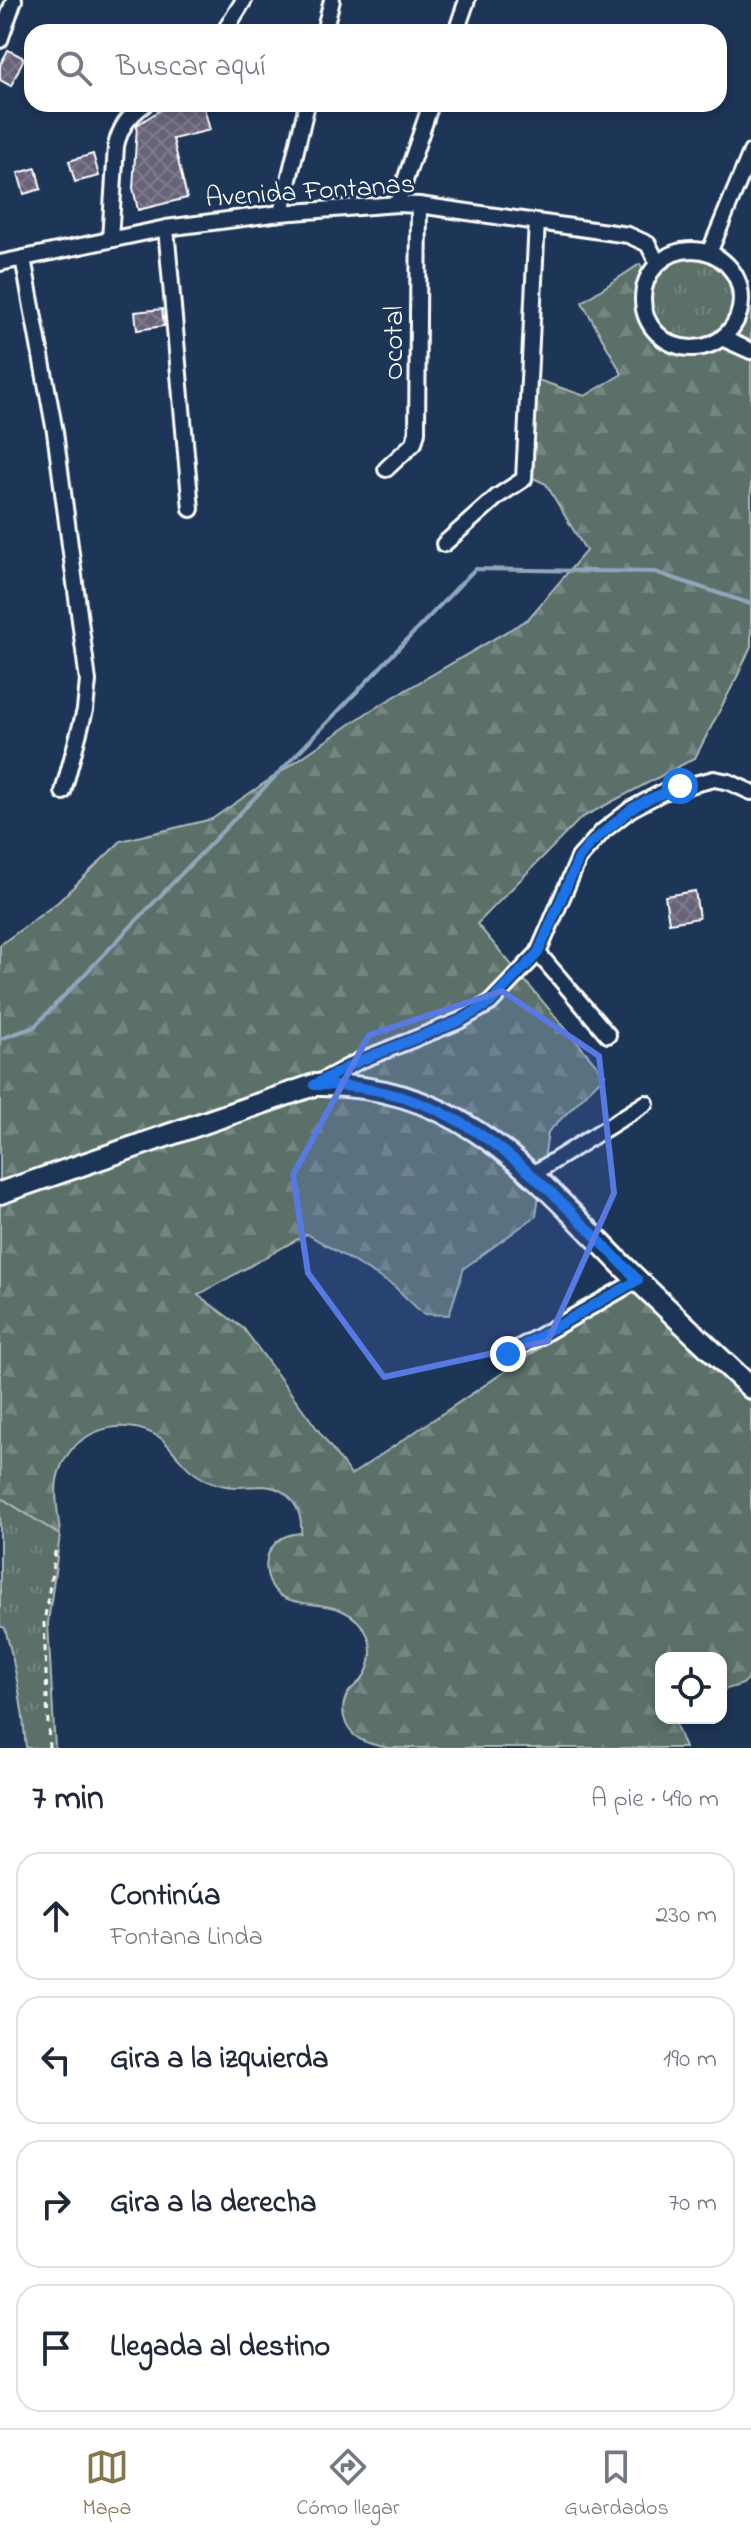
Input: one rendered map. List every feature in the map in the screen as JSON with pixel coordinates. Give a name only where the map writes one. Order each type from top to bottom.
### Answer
[{"type":"main road","points":[[0,1193],[314,1085],[374,1089],[432,1106],[484,1136],[533,1174],[751,1388]]},
{"type":"street","points":[[0,40],[14,0]]},
{"type":"street","points":[[229,24],[244,0]]},
{"type":"street","points":[[326,24],[332,0]]},
{"type":"street","points":[[459,24],[467,0]]},
{"type":"street","points":[[110,240],[116,146],[119,132],[135,112]]},
{"type":"street","points":[[281,213],[305,112]]},
{"type":"street","points":[[397,204],[428,112]]},
{"type":"street","points":[[709,253],[751,152]]},
{"type":"street","name":"Avenida Fontanas","points":[[0,263],[166,228],[281,213],[397,204],[635,236],[648,244],[658,264]]},
{"type":"street","name":"Ocotal","points":[[386,469],[414,443],[417,432],[419,205]]},
{"type":"street","points":[[444,544],[498,496],[524,479],[537,221]]},
{"type":"street","points":[[166,228],[191,509]]},
{"type":"street","points":[[695,250],[709,253],[722,260],[732,272],[746,303],[722,338],[708,346],[691,348],[675,345],[661,337],[650,325],[643,301],[648,277],[669,256],[695,250]]},
{"type":"street","points":[[23,258],[55,432],[88,681],[85,710],[63,792]]},
{"type":"street","points":[[722,338],[751,351]]},
{"type":"street","points":[[314,1085],[359,1061],[459,1021],[490,1003],[538,953],[579,858],[617,819],[647,800],[697,782],[714,779],[751,792]]},
{"type":"street","points":[[538,953],[608,1035]]},
{"type":"street","points":[[533,1174],[646,1103]]},
{"type":"street","points":[[508,1354],[638,1280]]},
{"type":"path","points":[[49,1748],[44,1623],[56,1546]]},
{"type":"highlighted area","points":[[502,991],[599,1056],[614,1193],[548,1341],[384,1377],[308,1273],[293,1175],[369,1035]]},
{"type":"green space","points":[[695,253],[721,263],[732,276],[739,304],[751,309],[751,348],[724,336],[694,344],[671,341],[655,329],[646,311],[646,292],[654,273],[670,259]]},
{"type":"green space","points":[[640,264],[647,275],[645,311],[660,336],[672,344],[687,347],[722,339],[751,352],[751,646],[738,675],[695,758],[581,818],[477,924],[605,1075],[548,1132],[536,1216],[464,1268],[449,1315],[423,1314],[394,1286],[307,1234],[198,1295],[244,1329],[351,1475],[635,1284],[751,1393],[751,1675],[743,1684],[727,1689],[727,1652],[655,1652],[655,1724],[675,1724],[685,1748],[387,1748],[358,1738],[344,1718],[343,1706],[347,1695],[363,1677],[370,1660],[370,1642],[364,1628],[343,1611],[287,1599],[271,1585],[266,1565],[270,1551],[283,1538],[301,1533],[300,1516],[287,1495],[272,1487],[226,1486],[209,1481],[188,1468],[159,1437],[127,1427],[96,1432],[83,1439],[62,1464],[56,1487],[60,1535],[0,1497],[0,945],[58,902],[121,841],[212,819],[368,712],[528,619],[586,551],[546,484],[529,476],[532,378],[585,396],[622,374],[582,302]]},
{"type":"green space","points":[[0,1497],[60,1535],[48,1623],[55,1748],[26,1748],[16,1673],[5,1628],[0,1626]]},
{"type":"building","points":[[8,50],[24,58],[11,86],[0,80],[0,65]]},
{"type":"building","points":[[157,112],[205,112],[210,130],[173,139],[187,198],[138,210],[133,188],[137,125]]},
{"type":"building","points":[[93,154],[99,176],[75,182],[69,161]]},
{"type":"building","points":[[36,168],[41,189],[24,194],[18,173]]},
{"type":"building","points":[[162,309],[164,326],[137,330],[135,312]]},
{"type":"building","points":[[695,891],[699,918],[669,923],[665,896]]},
{"type":"waterway","points":[[0,1039],[34,1027],[475,569],[655,572],[751,604]]},
{"type":"route","points":[[508,1354],[638,1280],[533,1174],[467,1125],[432,1106],[394,1093],[354,1086],[314,1085],[359,1061],[459,1021],[490,1003],[538,953],[579,858],[590,844],[631,809],[680,786]]}]
